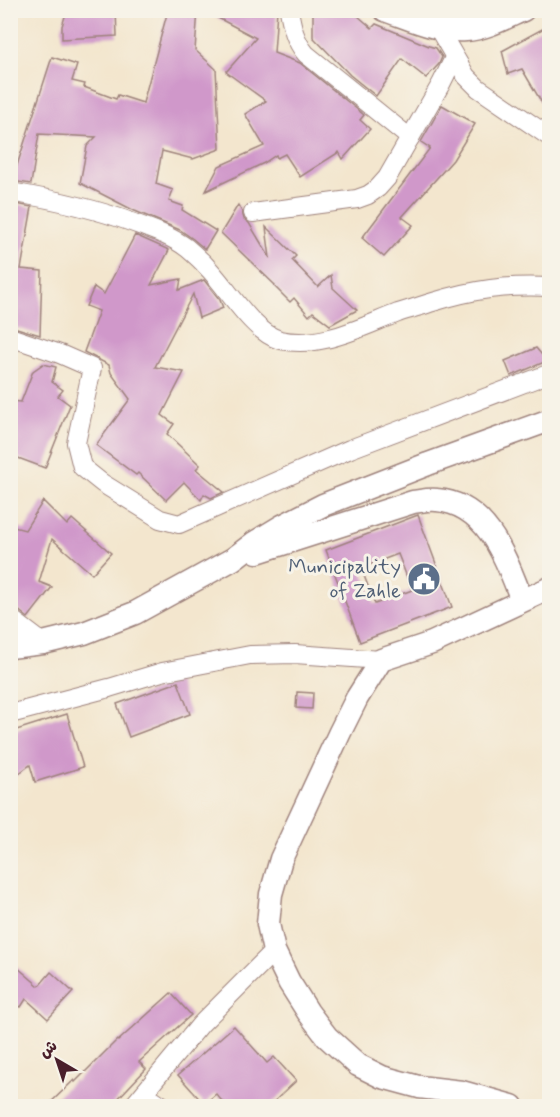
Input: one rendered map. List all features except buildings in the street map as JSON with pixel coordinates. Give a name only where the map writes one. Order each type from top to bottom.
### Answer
[{"type":"street","points":[[289,10],[298,45],[306,54],[410,138]]},
{"type":"street","points":[[385,10],[448,30],[467,30],[486,26],[523,10]]},
{"type":"street","points":[[438,28],[454,58],[466,76],[478,88],[547,135]]},
{"type":"street","points":[[253,213],[357,199],[378,188],[387,178],[454,58]]},
{"type":"street","points":[[10,192],[82,206],[171,237],[207,266],[256,326],[273,338],[282,340],[304,342],[322,340],[426,304],[478,290],[524,286],[549,287]]},
{"type":"street","points":[[10,337],[92,368],[76,443],[82,466],[102,483],[160,519],[179,524],[350,449],[548,374],[549,376]]},
{"type":"street","points":[[10,647],[43,643],[84,633],[135,613],[233,559],[263,538],[323,505],[549,420]]},
{"type":"street","points":[[233,559],[414,502],[436,500],[456,504],[475,516],[496,541],[522,600]]},
{"type":"street","points":[[10,714],[162,672],[250,655],[295,654],[381,660],[432,643],[549,588]]},
{"type":"street","points":[[10,618],[43,643]]},
{"type":"street","points":[[381,660],[344,724],[281,860],[271,894],[268,924],[274,951],[289,982],[308,1012],[327,1037],[358,1065],[382,1077],[419,1087],[462,1092],[512,1107]]},
{"type":"street","points":[[163,1107],[139,1100],[201,1024],[274,951]]},
{"type":"place","name":"Municipality of Zahle","points":[[424,579]]}]
